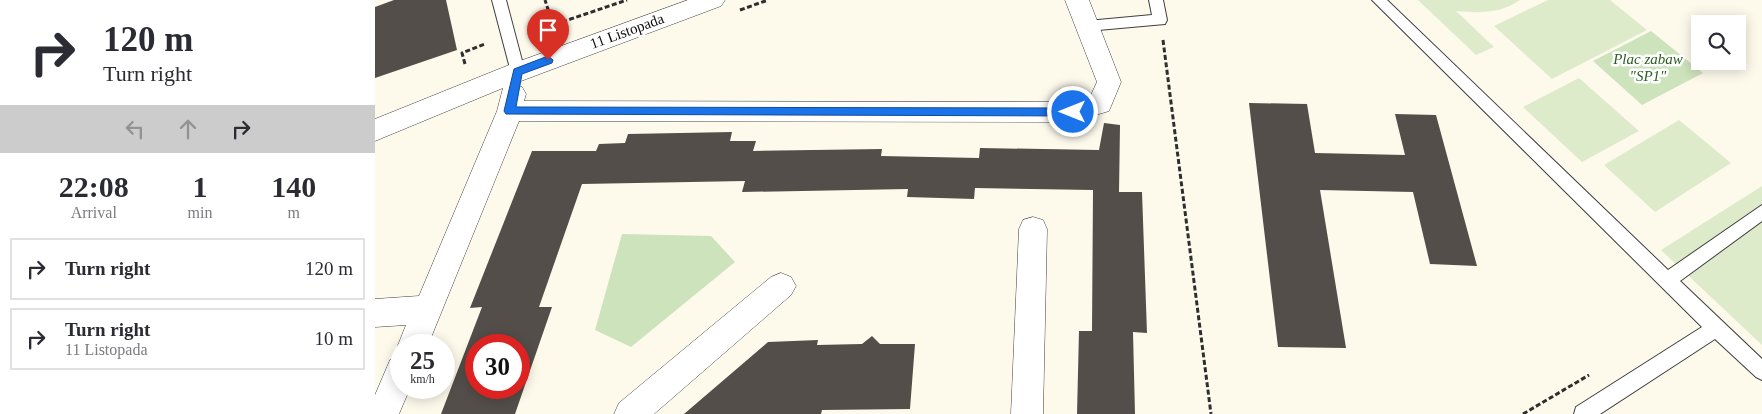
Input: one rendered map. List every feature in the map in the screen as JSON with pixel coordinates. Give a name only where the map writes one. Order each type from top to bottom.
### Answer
[{"type":"street","name":"11 Listopada","points":[[375,130],[518,72],[713,0]]},
{"type":"street","points":[[509,111],[1073,112],[1100,104],[1109,82],[1077,0]]},
{"type":"street","points":[[417,334],[509,111],[518,72]]},
{"type":"street","points":[[1027,414],[1033,229]]},
{"type":"street","points":[[630,414],[781,286]]},
{"type":"street","points":[[375,313],[428,308]]},
{"type":"street","points":[[383,414],[390,397]]},
{"type":"lane","points":[[499,0],[518,72]]},
{"type":"lane","points":[[1087,26],[1160,20],[1156,0]]},
{"type":"lane","points":[[1379,0],[1762,371]]},
{"type":"lane","points":[[1667,281],[1762,212]]},
{"type":"lane","points":[[1583,414],[1716,328]]},
{"type":"path","points":[[1160,20],[1211,414]]},
{"type":"path","points":[[1523,414],[1591,374]]},
{"type":"green space","points":[[1418,0],[1520,0],[1505,8],[1489,12],[1456,11],[1494,47],[1476,55]]},
{"type":"green space","points":[[1548,0],[1610,0],[1647,30],[1552,79],[1494,26]]},
{"type":"green space","name":"Plac zabaw \"SP1\"","points":[[1651,31],[1691,63],[1691,70],[1699,70],[1703,73],[1642,105],[1593,61]]},
{"type":"green space","points":[[1579,78],[1639,131],[1582,162],[1523,107]]},
{"type":"green space","points":[[1679,120],[1731,163],[1655,212],[1604,165]]},
{"type":"green space","points":[[1762,186],[1762,345],[1661,250]]},
{"type":"green space","points":[[622,234],[711,236],[735,262],[631,347],[595,330]]},
{"type":"building","points":[[394,0],[446,0],[457,50],[375,78],[375,7]]},
{"type":"building","points":[[1249,103],[1307,104],[1315,153],[1405,155],[1395,114],[1436,115],[1477,266],[1430,264],[1413,192],[1320,190],[1346,348],[1278,347]]},
{"type":"building","points":[[1104,123],[1120,125],[1119,192],[1142,192],[1147,333],[1133,332],[1135,414],[1077,414],[1079,331],[1092,331],[1093,190],[975,188],[974,199],[907,197],[908,189],[742,192],[745,181],[582,184],[539,307],[552,307],[530,371],[530,334],[472,334],[482,307],[470,308],[532,151],[596,151],[599,144],[625,143],[628,134],[732,132],[730,141],[756,141],[753,151],[882,149],[881,156],[979,158],[980,148],[1099,150]]},
{"type":"building","points":[[872,336],[880,344],[915,344],[910,409],[822,410],[821,414],[684,414],[768,342],[818,340],[817,345],[862,344]]},
{"type":"building","points":[[465,351],[465,399],[520,399],[515,414],[441,414],[447,399],[455,399],[455,377]]},
{"type":"route","points":[[548,60],[518,72],[509,111],[1073,112]]}]
